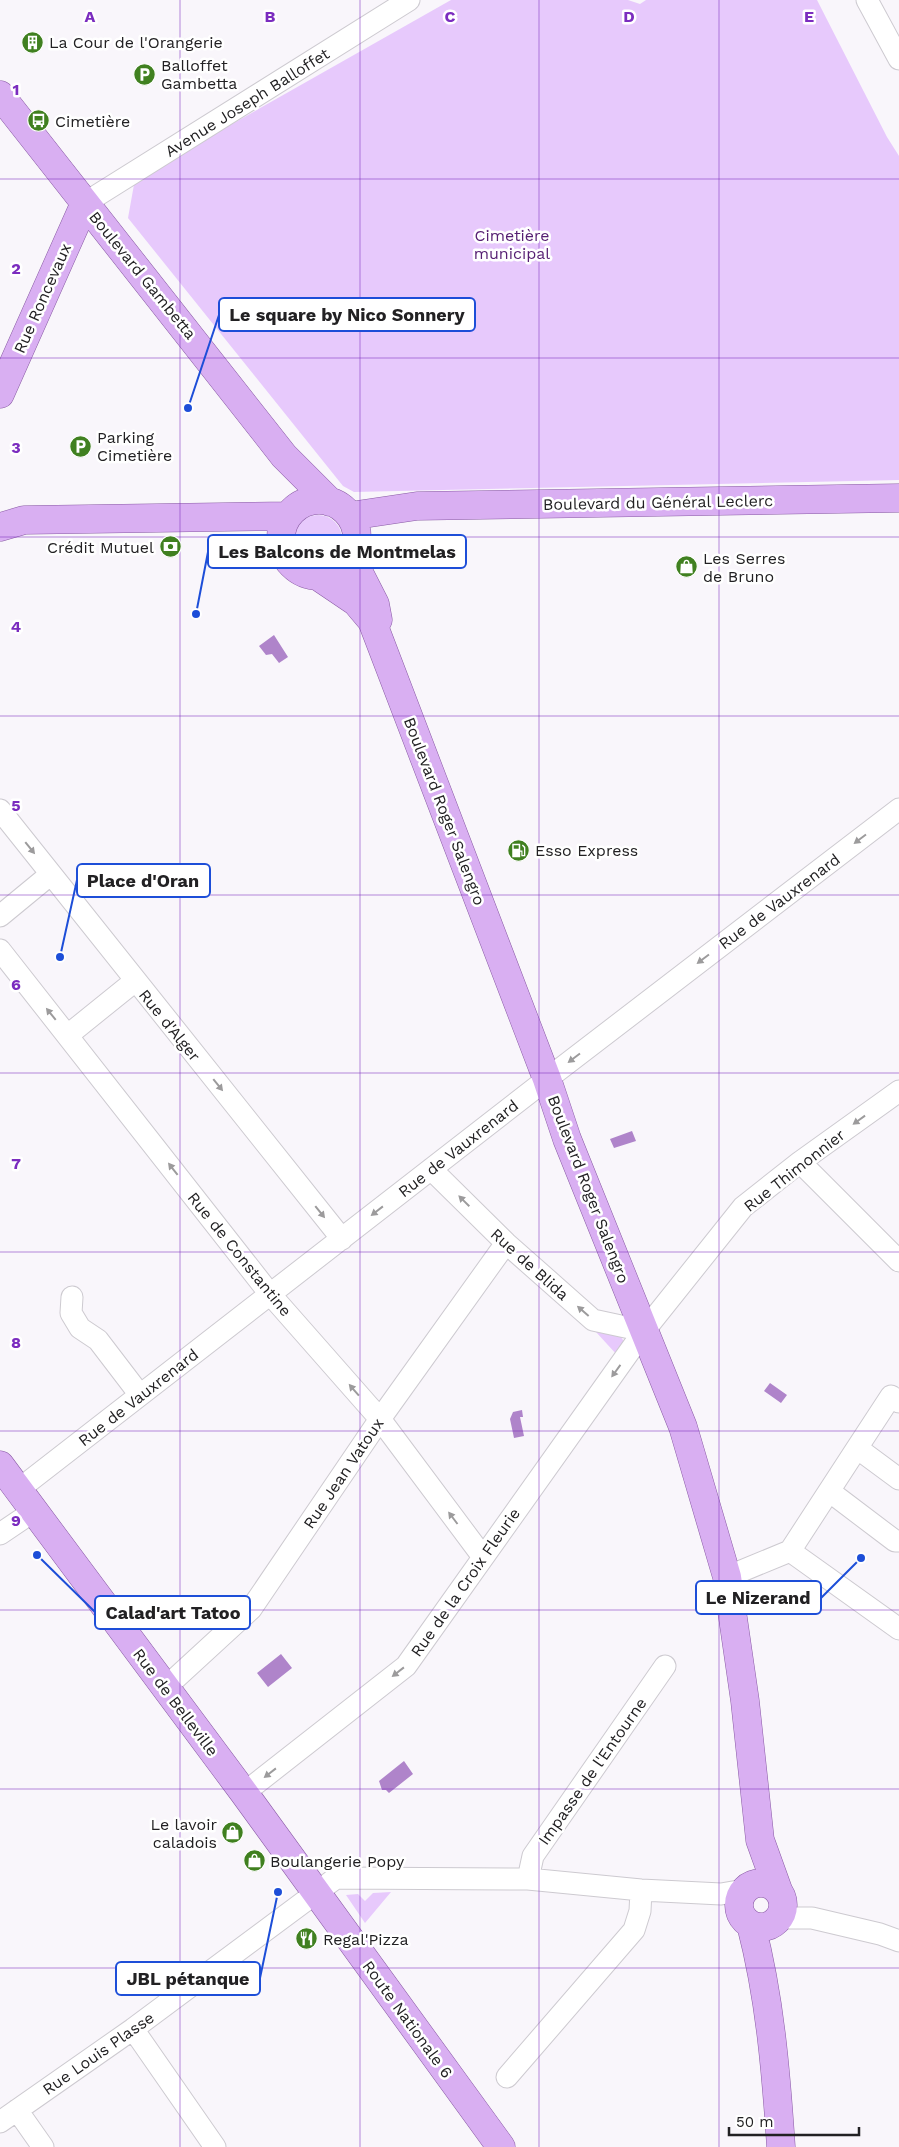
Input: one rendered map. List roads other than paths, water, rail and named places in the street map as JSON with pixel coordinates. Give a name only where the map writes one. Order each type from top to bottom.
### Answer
[{"type":"main road","name":"Boulevard Gambetta","points":[[0,95],[284,456],[347,528],[375,604],[384,650]]},
{"type":"main road","name":"Rue Roncevaux","points":[[0,394],[85,203]]},
{"type":"main road","points":[[61,256],[88,241],[111,236]]},
{"type":"main road","name":"Boulevard Gambetta","points":[[284,456],[292,486],[291,513]]},
{"type":"main road","name":"Boulevard du Général Leclerc","points":[[347,528],[417,506],[899,498]]},
{"type":"main road","points":[[311,501],[347,528],[337,572],[318,577],[306,575],[295,569],[287,560],[282,549],[280,537],[282,526],[291,513],[311,501]]},
{"type":"main road","points":[[3,520],[244,516],[291,513]]},
{"type":"main road","points":[[244,516],[264,528],[282,549]]},
{"type":"main road","name":"Boulevard Roger Salengro","points":[[318,577],[356,602],[372,621],[546,1079],[566,1139],[683,1427],[727,1577],[744,1701],[760,1840],[757,1904],[776,2076],[781,2147]]},
{"type":"main road","name":"Rue de Belleville","points":[[0,1465],[316,1892]]},
{"type":"main road","name":"Route Nationale 6","points":[[316,1892],[501,2147]]},
{"type":"street","name":"Avenue Joseph Balloffet","points":[[85,203],[409,0]]},
{"type":"street","points":[[875,6],[899,60]]},
{"type":"street","name":"Rue d'Alger","points":[[0,810],[342,1239]]},
{"type":"street","name":"Rue de Vauxrenard","points":[[0,1534],[26,1501],[140,1395],[546,1079],[899,810]]},
{"type":"street","points":[[0,916],[51,874]]},
{"type":"street","name":"Rue de Constantine","points":[[0,950],[270,1294],[380,1419],[483,1557]]},
{"type":"street","points":[[68,1035],[135,981]]},
{"type":"street","name":"Rue Thimonnier","points":[[644,1332],[743,1207],[800,1162],[899,1091]]},
{"type":"street","points":[[800,1162],[899,1261]]},
{"type":"street","name":"Rue de Blida","points":[[431,1169],[506,1243],[594,1320],[644,1332]]},
{"type":"street","name":"Rue Jean Vatoux","points":[[165,1688],[251,1609],[380,1419],[506,1243]]},
{"type":"street","points":[[72,1297],[71,1313],[80,1328],[98,1340],[140,1395]]},
{"type":"street","name":"Rue de la Croix Fleurie","points":[[244,1794],[406,1666],[644,1332]]},
{"type":"street","points":[[727,1577],[790,1551],[891,1396],[899,1402]]},
{"type":"street","points":[[857,1448],[899,1479]]},
{"type":"street","points":[[829,1491],[895,1541],[899,1541]]},
{"type":"street","points":[[790,1551],[899,1629]]},
{"type":"street","name":"Impasse de l'Entourne","points":[[528,1879],[533,1856],[665,1666]]},
{"type":"street","name":"Rue Louis Plasse","points":[[8,2116],[134,2029],[336,1878],[528,1879],[757,1904]]},
{"type":"street","points":[[507,2077],[634,1930],[640,1911],[642,1890]]},
{"type":"street","points":[[757,1904],[880,1934],[899,1941]]},
{"type":"street","points":[[134,2029],[215,2147]]},
{"type":"street","points":[[8,2116],[43,2147]]},
{"type":"place","name":"La Cour de l'Orangerie","points":[[33,42]]},
{"type":"place","name":"Balloffet Gambetta","points":[[145,74]]},
{"type":"place","name":"Cimetière","points":[[39,121]]},
{"type":"place","name":"Le square by Nico Sonnery","points":[[188,408]]},
{"type":"place","name":"Parking Cimetière","points":[[81,446]]},
{"type":"place","name":"Crédit Mutuel","points":[[170,547]]},
{"type":"place","name":"Les Serres de Bruno","points":[[687,567]]},
{"type":"place","name":"Les Balcons de Montmelas","points":[[196,614]]},
{"type":"place","name":"Esso Express","points":[[519,850]]},
{"type":"place","name":"Place d'Oran","points":[[60,957]]},
{"type":"place","name":"Calad'art Tatoo","points":[[37,1555]]},
{"type":"place","name":"Le Nizerand","points":[[861,1558]]},
{"type":"place","name":"Le lavoir caladois","points":[[233,1833]]},
{"type":"place","name":"Boulangerie Popy","points":[[254,1861]]},
{"type":"place","name":"JBL pétanque","points":[[278,1892]]},
{"type":"place","name":"Regal'Pizza","points":[[307,1939]]},
{"type":"park label","name":"Cimetière municipal","points":[[512,244]]}]
